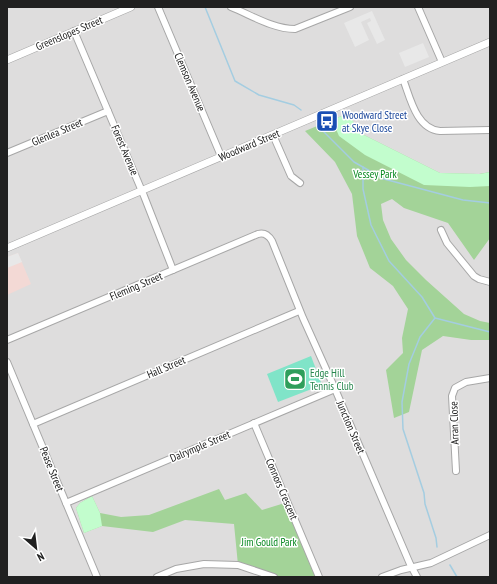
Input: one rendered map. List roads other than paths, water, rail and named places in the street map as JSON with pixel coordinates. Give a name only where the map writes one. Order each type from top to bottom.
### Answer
[{"type":"street","name":"Greenslopes Street","points":[[7,60],[131,7]]},
{"type":"street","name":"Clemson Avenue","points":[[158,7],[221,156]]},
{"type":"street","points":[[231,7],[278,26],[287,29],[295,29],[350,7]]},
{"type":"street","points":[[418,7],[442,62]]},
{"type":"street","name":"Forest Avenue","points":[[74,31],[142,190],[174,270]]},
{"type":"street","name":"Woodward Street","points":[[7,248],[490,42]]},
{"type":"street","points":[[403,79],[419,117],[427,127],[440,131],[490,130]]},
{"type":"street","name":"Glenlea Street","points":[[7,153],[108,111]]},
{"type":"street","points":[[273,135],[291,176],[300,183]]},
{"type":"street","points":[[441,230],[447,243],[474,276],[490,282]]},
{"type":"street","name":"Fleming Street","points":[[7,340],[258,234],[266,234]]},
{"type":"street","name":"Junction Street","points":[[266,234],[272,242],[299,311],[335,389],[417,577]]},
{"type":"street","name":"Hall Street","points":[[33,424],[299,311]]},
{"type":"street","name":"Pease Street","points":[[7,362],[97,577]]},
{"type":"street","name":"Arran Close","points":[[456,471],[452,396],[455,388],[466,382],[490,378]]},
{"type":"street","name":"Dalrymple Street","points":[[66,503],[335,389]]},
{"type":"street","name":"Connors Crescent","points":[[254,423],[319,577]]},
{"type":"street","points":[[382,577],[401,570],[431,563],[490,535]]},
{"type":"street","points":[[157,577],[176,569],[204,564],[238,565],[274,577]]},
{"type":"waterway","points":[[205,7],[235,81],[259,95],[294,105],[301,110]]},
{"type":"waterway","points":[[318,126],[354,162],[384,179],[463,200],[490,203]]},
{"type":"waterway","points":[[363,167],[363,189],[371,225],[389,261],[422,297],[435,318],[490,332]]},
{"type":"waterway","points":[[435,318],[420,337],[409,364],[402,402],[403,429],[424,493],[425,504],[436,538],[437,547]]},
{"type":"waterway","points":[[450,565],[457,577]]},
{"type":"place","name":"Woodward Street at Skye Close","points":[[327,121]]},
{"type":"place","name":"Edge Hill Tennis Club","points":[[295,379]]},
{"type":"park label","name":"Vessey Park","points":[[375,174]]},
{"type":"park label","name":"Jim Gould Park","points":[[269,542]]}]
